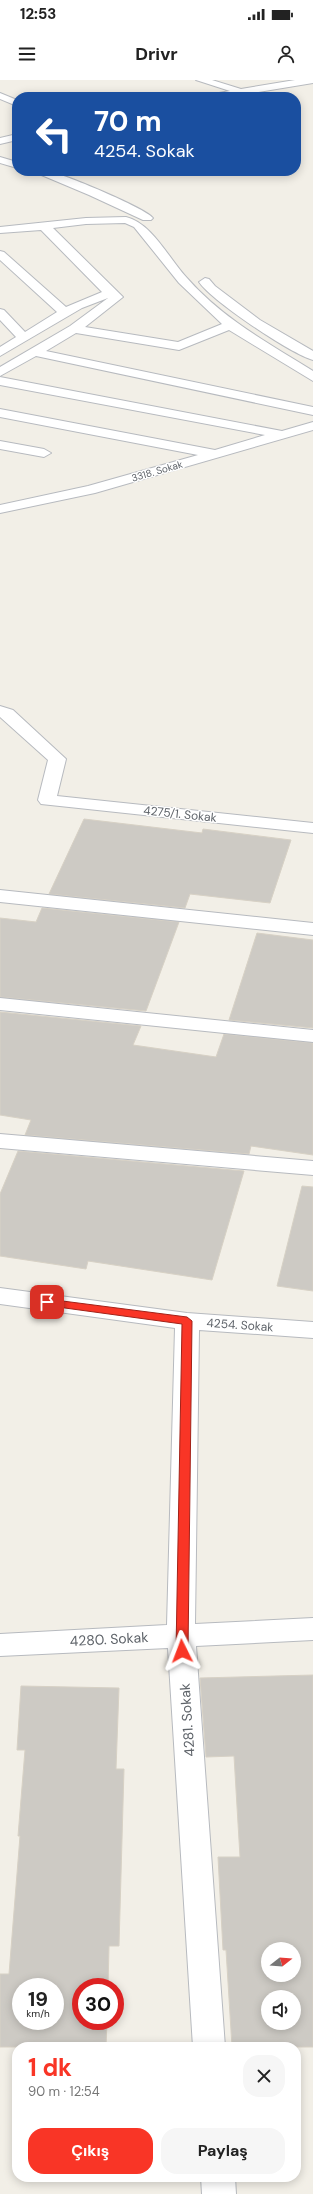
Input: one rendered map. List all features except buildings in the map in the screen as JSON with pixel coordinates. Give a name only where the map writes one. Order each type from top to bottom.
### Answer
[{"type":"street","points":[[201,80],[239,91]]},
{"type":"street","points":[[234,92],[312,80]]},
{"type":"street","points":[[0,96],[12,101]]},
{"type":"street","points":[[0,141],[12,138]]},
{"type":"street","points":[[0,160],[12,164]]},
{"type":"street","points":[[52,176],[116,202],[149,219],[158,228]]},
{"type":"street","points":[[0,230],[86,221],[126,220],[138,225],[183,281],[230,325],[313,377]]},
{"type":"street","points":[[0,372],[74,329],[117,297],[110,293],[44,226]]},
{"type":"street","points":[[0,254],[66,313]]},
{"type":"street","points":[[196,272],[211,289],[256,323],[313,356]]},
{"type":"street","points":[[0,352],[78,305],[110,293]]},
{"type":"street","points":[[0,313],[24,338]]},
{"type":"street","points":[[74,329],[179,346],[230,325]]},
{"type":"street","points":[[34,352],[313,411]]},
{"type":"street","points":[[0,381],[284,435]]},
{"type":"street","points":[[0,413],[217,454]]},
{"type":"street","name":"3318. Sokak","points":[[0,509],[90,490],[313,426]]},
{"type":"street","points":[[0,445],[44,453]]},
{"type":"street","name":"4275/1. Sokak","points":[[0,711],[7,714],[57,759],[47,800],[313,828]]},
{"type":"street","points":[[0,896],[313,929]]},
{"type":"street","points":[[0,1004],[313,1036]]},
{"type":"street","points":[[0,1141],[313,1168]]},
{"type":"street","name":"4254. Sokak","points":[[0,1296],[187,1321],[313,1330]]},
{"type":"street","name":"4281. Sokak","points":[[187,1321],[181,1635],[209,2042]]},
{"type":"street","name":"4280. Sokak","points":[[0,1645],[313,1629]]},
{"type":"street","points":[[218,2182],[219,2194]]},
{"type":"route","points":[[47,1302],[187,1321],[181,1635],[182,1651]]}]
